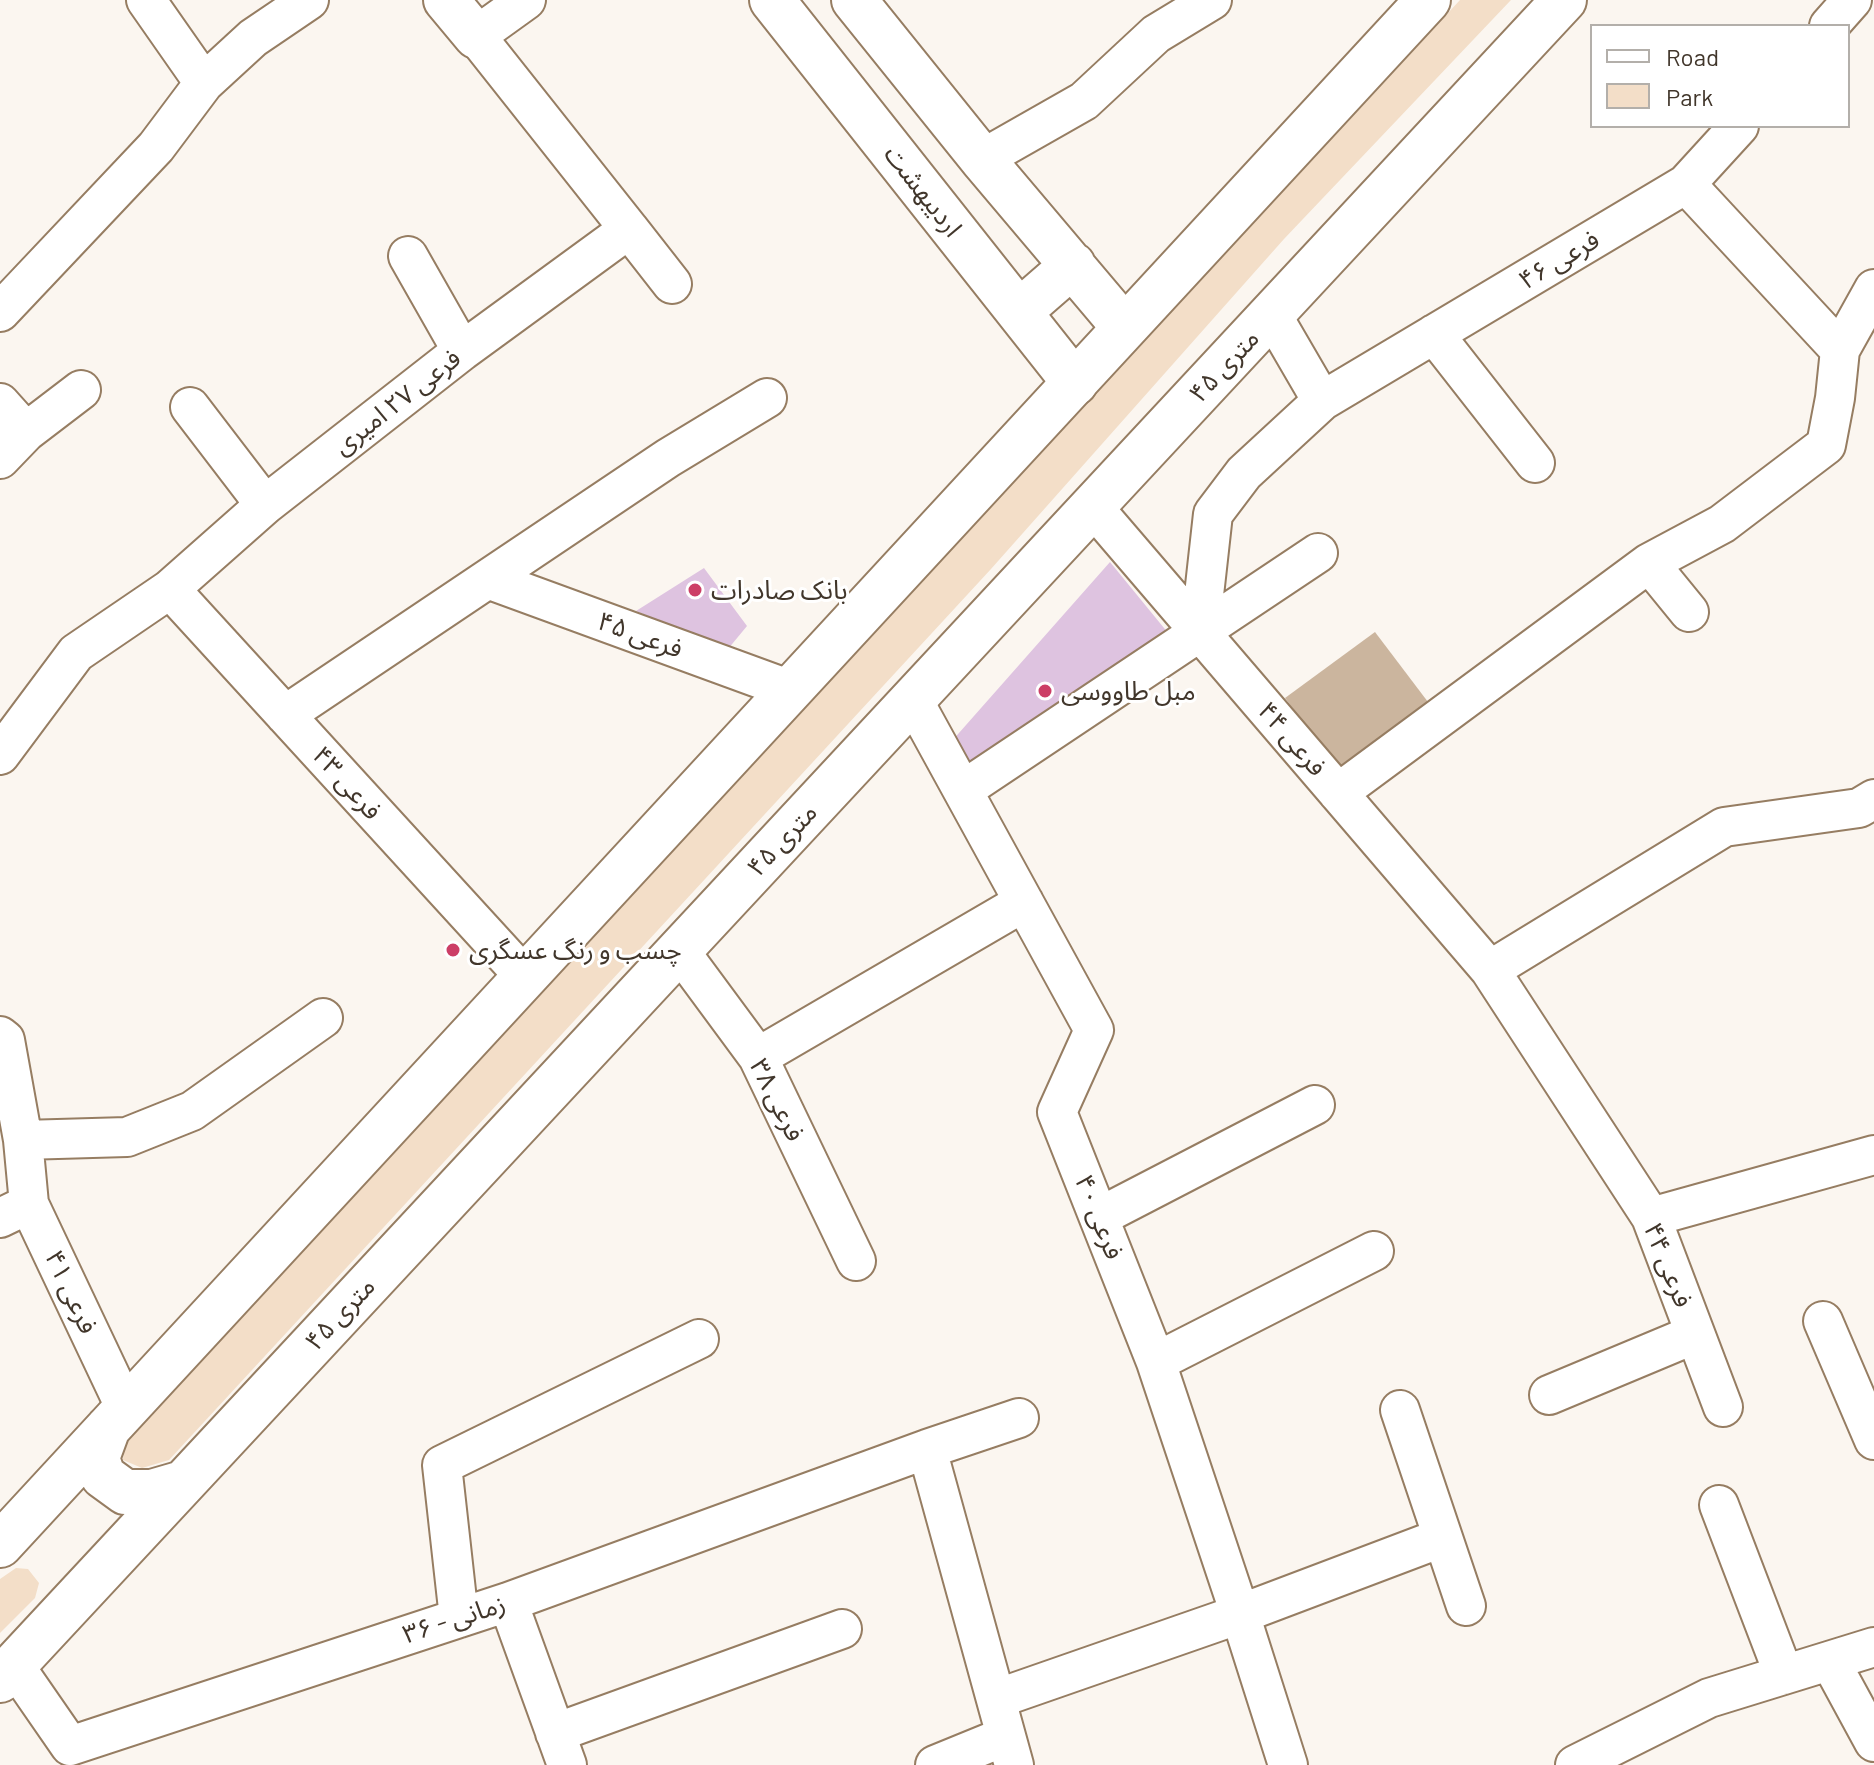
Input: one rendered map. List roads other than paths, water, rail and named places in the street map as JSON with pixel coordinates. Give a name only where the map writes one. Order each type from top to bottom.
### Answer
[{"type":"main road","points":[[446,0],[476,36]]},
{"type":"main road","name":"اردیبهشت","points":[[772,0],[1075,383]]},
{"type":"main road","points":[[854,0],[982,159],[1124,327]]},
{"type":"main road","name":"۴۵ متری","points":[[7,1672],[1564,0]]},
{"type":"main road","points":[[0,1545],[1075,383],[1424,1]]},
{"type":"main road","points":[[1019,312],[1073,265]]},
{"type":"main road","points":[[117,1418],[97,1458],[103,1476],[125,1492],[152,1492],[183,1483]]},
{"type":"street","points":[[146,0],[204,83]]},
{"type":"street","points":[[0,312],[156,147],[204,83],[253,38],[309,0]]},
{"type":"street","points":[[526,0],[476,36],[672,284]]},
{"type":"street","points":[[982,159],[1084,101],[1156,34],[1212,0]]},
{"type":"street","points":[[1831,24],[1852,0]]},
{"type":"street","name":"فرعی ۴۶","points":[[1200,631],[1213,514],[1244,473],[1322,401],[1686,184],[1737,128]]},
{"type":"street","points":[[1686,184],[1840,350]]},
{"type":"street","name":"فرعی ۲۷ امیری","points":[[0,755],[76,653],[170,589],[265,505],[462,351],[629,229]]},
{"type":"street","points":[[408,256],[462,351]]},
{"type":"street","points":[[1338,793],[1649,563],[1722,524],[1826,445],[1840,350],[1874,289]]},
{"type":"street","points":[[1272,315],[1322,401]]},
{"type":"street","points":[[1434,334],[1535,463]]},
{"type":"street","points":[[0,459],[26,432],[81,390]]},
{"type":"street","points":[[285,715],[668,458],[767,398]]},
{"type":"street","points":[[0,403],[26,432]]},
{"type":"street","points":[[190,407],[265,505]]},
{"type":"street","name":"فرعی ۴۴","points":[[1093,507],[1490,970],[1651,1217],[1723,1407]]},
{"type":"street","points":[[963,790],[1318,553]]},
{"type":"street","points":[[1649,563],[1689,612]]},
{"type":"street","name":"فرعی ۴۵","points":[[490,580],[791,690]]},
{"type":"street","name":"فرعی ۴۳","points":[[170,589],[525,977]]},
{"type":"street","name":"فرعی ۴۰","points":[[913,700],[1094,1030],[1057,1112],[1156,1362],[1288,1765]]},
{"type":"street","points":[[1490,970],[1724,827],[1859,808],[1874,799]]},
{"type":"street","points":[[758,1057],[1024,902]]},
{"type":"street","name":"فرعی ۳۸","points":[[679,950],[758,1057],[856,1261]]},
{"type":"street","points":[[23,1140],[127,1137],[192,1111],[323,1018]]},
{"type":"street","name":"فرعی ۴۱","points":[[0,1036],[5,1040],[23,1140],[14,1211],[117,1418]]},
{"type":"street","points":[[1099,1217],[1315,1105]]},
{"type":"street","points":[[1651,1217],[1874,1155]]},
{"type":"street","points":[[1156,1362],[1374,1251]]},
{"type":"street","points":[[1823,1321],[1874,1440]]},
{"type":"street","points":[[1549,1395],[1695,1334]]},
{"type":"street","points":[[459,1618],[442,1465],[699,1339]]},
{"type":"street","points":[[1400,1410],[1466,1606]]},
{"type":"street","name":"۳۶ - زمانی","points":[[7,1672],[70,1746],[508,1602],[1019,1418]]},
{"type":"street","points":[[927,1449],[1010,1751],[935,1765]]},
{"type":"street","points":[[1719,1505],[1784,1675]]},
{"type":"street","points":[[996,1699],[1240,1614],[1441,1538]]},
{"type":"street","points":[[508,1602],[561,1749],[842,1629]]},
{"type":"street","points":[[1575,1765],[1709,1698],[1874,1647]]},
{"type":"street","points":[[1830,1661],[1874,1742]]},
{"type":"place","name":"بانک صادرات","points":[[695,590]]},
{"type":"place","name":"مبل طاووسی","points":[[1045,691]]},
{"type":"place","name":"چسب و رنگ عسگری","points":[[453,950]]}]
